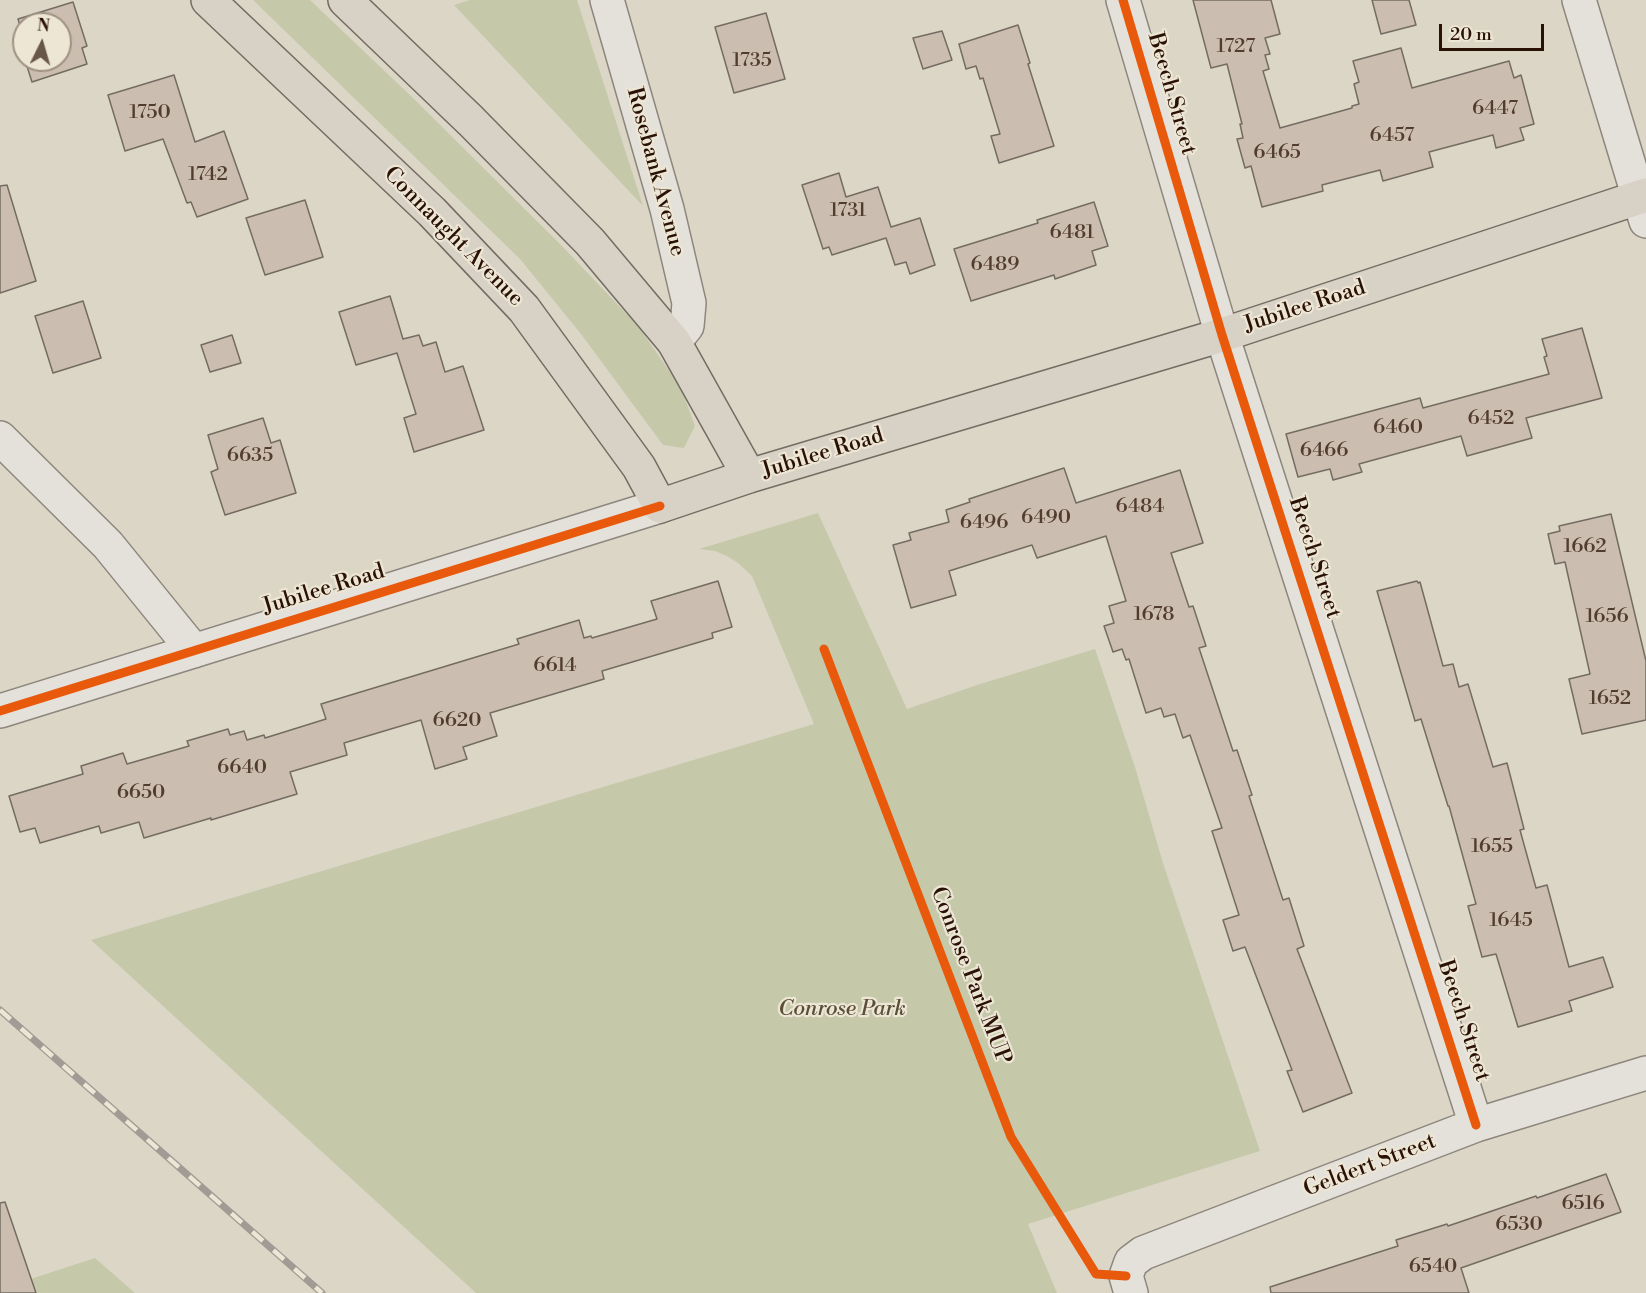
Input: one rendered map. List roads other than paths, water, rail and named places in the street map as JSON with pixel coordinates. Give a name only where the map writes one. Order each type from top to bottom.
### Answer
[{"type":"main road","name":"Connaught Avenue","points":[[208,0],[432,212],[524,309],[639,467],[660,506]]},
{"type":"main road","points":[[345,0],[471,121],[590,242],[674,342],[749,476]]},
{"type":"main road","name":"Jubilee Road","points":[[660,506],[749,476],[1222,335],[1644,204]]},
{"type":"street","name":"Rosebank Avenue","points":[[607,0],[667,209],[689,303],[687,326],[674,342]]},
{"type":"street","name":"Beech Street","points":[[1123,0],[1222,335],[1476,1125]]},
{"type":"street","points":[[1579,0],[1644,204]]},
{"type":"street","points":[[0,438],[108,545],[194,651]]},
{"type":"street","name":"Jubilee Road","points":[[0,711],[660,506]]},
{"type":"street","name":"Geldert Street","points":[[1131,1293],[1126,1276],[1131,1262],[1143,1253],[1476,1125],[1646,1073]]},
{"type":"railway","points":[[0,1010],[322,1293]]},
{"type":"park label","name":"Conrose Park","points":[[842,1010]]}]
